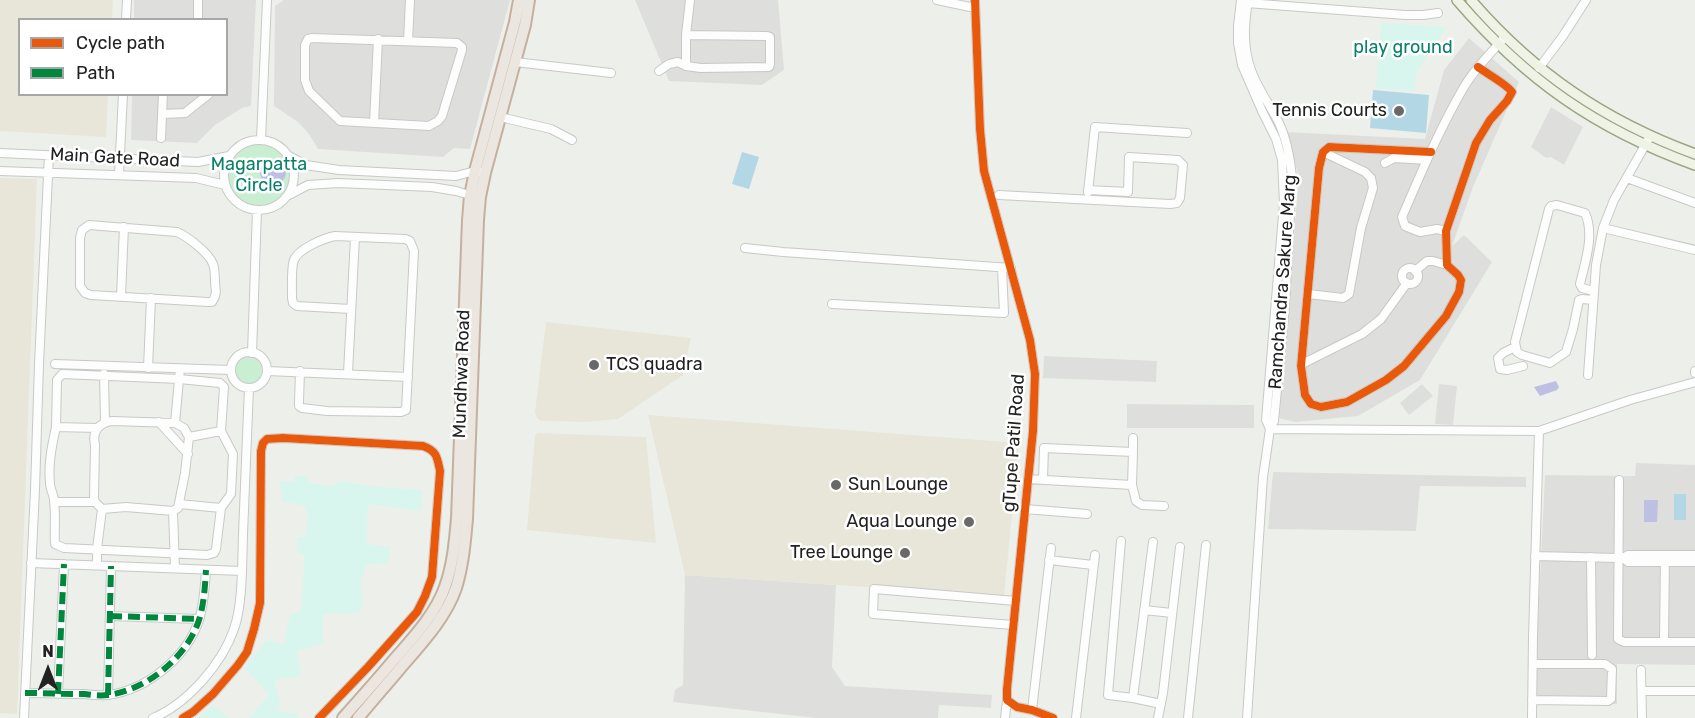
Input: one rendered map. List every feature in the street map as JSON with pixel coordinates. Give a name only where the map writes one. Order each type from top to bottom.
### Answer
[{"type":"highway","name":"Mundhwa Road","points":[[343,718],[430,615],[442,594],[451,567],[457,518],[468,220],[519,0]]},
{"type":"highway","name":"Mundhwa Road","points":[[480,172],[500,117],[525,25],[529,0]]},
{"type":"highway","name":"Mundhwa Road","points":[[358,718],[415,652],[438,621],[448,606],[461,569],[467,519],[477,232],[475,196]]},
{"type":"main road","points":[[1457,0],[1502,41],[1542,84],[1573,106],[1645,146],[1695,165]]},
{"type":"main road","points":[[1471,0],[1502,41],[1587,102],[1650,136],[1695,154]]},
{"type":"street","points":[[126,18],[127,0]]},
{"type":"street","points":[[198,0],[198,18]]},
{"type":"street","points":[[261,140],[267,0]]},
{"type":"street","points":[[408,41],[410,0]]},
{"type":"street","points":[[686,66],[686,35],[690,0]]},
{"type":"street","points":[[937,0],[975,4]]},
{"type":"street","points":[[1539,68],[1586,0]]},
{"type":"street","points":[[1245,1],[1405,15],[1438,13]]},
{"type":"street","name":"Ramchandra Sakure Marg","points":[[1245,1],[1245,44],[1248,63],[1268,112],[1279,122],[1288,146],[1292,177],[1285,306],[1272,383],[1274,422],[1270,429],[1263,477],[1247,718]]},
{"type":"street","name":"gTupe Patil Road","points":[[975,4],[984,171],[1007,268],[1030,340],[1035,374],[1034,423],[1016,601],[1010,625],[1005,718]]},
{"type":"street","points":[[659,71],[669,64],[678,62],[686,66],[701,68],[764,69],[769,67],[770,37],[686,35]]},
{"type":"street","points":[[308,39],[408,41],[457,43],[462,47],[442,116],[429,126],[340,121],[309,91],[304,81],[305,45],[308,39]]},
{"type":"street","points":[[375,123],[378,39]]},
{"type":"street","points":[[1446,231],[1437,229],[1420,232],[1405,226],[1402,217],[1464,86],[1502,41]]},
{"type":"street","points":[[515,62],[611,73]]},
{"type":"street","points":[[1447,265],[1446,231],[1476,143],[1490,120],[1512,92],[1509,87],[1478,67]]},
{"type":"street","points":[[119,175],[123,96]]},
{"type":"street","points":[[161,138],[163,96]]},
{"type":"street","points":[[163,114],[185,113],[206,96]]},
{"type":"street","points":[[500,117],[551,129],[572,140]]},
{"type":"street","points":[[1087,200],[1095,127],[1186,133]]},
{"type":"street","points":[[1588,375],[1596,265],[1605,220],[1650,136]]},
{"type":"street","points":[[289,195],[295,176],[293,166],[289,156],[274,143],[254,140],[236,148],[229,156],[223,175],[229,194],[235,202],[257,210],[273,208],[289,195],[308,185],[338,183],[432,187],[475,196]]},
{"type":"street","points":[[1302,364],[1362,334],[1381,319],[1407,283],[1412,284],[1416,281],[1418,276],[1415,271],[1427,261],[1447,265],[1461,280],[1459,292],[1446,316],[1404,366],[1386,380],[1347,402],[1321,407],[1311,404],[1305,395],[1302,364],[1319,168],[1323,152],[1329,147],[1431,152]]},
{"type":"street","points":[[1308,294],[1343,298],[1349,294],[1361,228],[1373,188],[1371,178],[1365,172],[1323,152]]},
{"type":"street","name":"Main Gate Road","points":[[0,153],[198,162],[229,156]]},
{"type":"street","points":[[24,718],[49,155]]},
{"type":"street","points":[[289,156],[306,165],[339,170],[456,176],[480,172]]},
{"type":"street","points":[[999,195],[1177,203],[1180,198],[1183,165],[1178,160],[1130,157],[1128,192],[1088,190]]},
{"type":"street","points":[[1385,163],[1394,158],[1427,160]]},
{"type":"street","points":[[0,171],[196,178],[225,185]]},
{"type":"street","points":[[1627,178],[1695,203]]},
{"type":"street","points":[[1593,300],[1579,300],[1566,352],[1550,363],[1516,351],[1515,347],[1549,209],[1553,205],[1585,213],[1589,222],[1589,238],[1580,287],[1594,291]]},
{"type":"street","points":[[252,353],[257,210]]},
{"type":"street","points":[[88,225],[124,227],[177,232],[208,255],[214,264],[216,294],[212,302],[91,295],[82,290],[80,286],[80,238],[82,230],[88,225]]},
{"type":"street","points":[[121,296],[124,227]]},
{"type":"street","points":[[1603,228],[1695,250]]},
{"type":"street","points":[[300,372],[299,406],[308,410],[406,410],[414,251],[410,241],[328,237],[300,251],[294,259],[293,303],[297,306],[351,309]]},
{"type":"street","points":[[348,373],[355,237]]},
{"type":"street","points":[[745,248],[1007,268],[1004,313],[832,304]]},
{"type":"street","points":[[148,368],[151,298]]},
{"type":"street","points":[[1515,347],[1498,358],[1500,369],[1507,370],[1523,366]]},
{"type":"street","points":[[252,353],[257,354],[264,361],[267,371],[261,384],[249,388],[237,384],[231,370],[238,357],[252,353]]},
{"type":"street","points":[[55,364],[231,370]]},
{"type":"street","points":[[104,366],[105,422]]},
{"type":"street","points":[[175,423],[180,369]]},
{"type":"street","points":[[267,371],[408,377]]},
{"type":"street","points":[[62,374],[179,379],[220,383],[224,387],[221,431],[233,454],[231,494],[221,508],[214,554],[64,548],[55,544],[55,502],[50,477],[51,450],[56,427],[57,380],[60,376],[62,374]]},
{"type":"street","points":[[1270,429],[1539,431],[1630,400],[1695,382]]},
{"type":"street","points":[[153,718],[175,705],[200,685],[226,648],[234,629],[242,571],[249,388]]},
{"type":"street","points":[[95,502],[93,438],[97,428],[105,422],[175,423],[183,428],[189,437],[188,454],[176,507],[175,568]]},
{"type":"street","points":[[159,422],[188,454]]},
{"type":"street","points":[[56,427],[97,428]]},
{"type":"street","points":[[189,437],[221,431]]},
{"type":"street","points":[[1532,718],[1539,431]]},
{"type":"street","points":[[183,718],[194,712],[213,694],[247,652],[260,603],[261,451],[263,443],[267,439],[283,438],[423,446],[431,449],[436,455],[440,471],[432,577],[425,596],[417,612],[319,718]]},
{"type":"street","points":[[1133,438],[1133,496],[1138,504],[1164,506]]},
{"type":"street","points":[[1043,480],[1044,448],[1133,452]]},
{"type":"street","points":[[1028,480],[1132,485]]},
{"type":"street","points":[[1619,480],[1621,558],[1618,639],[1624,642],[1695,642]]},
{"type":"street","points":[[245,487],[262,488]]},
{"type":"street","points":[[55,502],[95,502],[102,509],[221,508]]},
{"type":"street","points":[[96,565],[102,509]]},
{"type":"street","points":[[1025,509],[1087,514]]},
{"type":"street","points":[[1121,541],[1108,695],[1161,704]]},
{"type":"street","points":[[1133,698],[1153,542]]},
{"type":"street","points":[[1188,718],[1206,545]]},
{"type":"street","points":[[1158,718],[1180,547]]},
{"type":"street","points":[[1032,710],[1051,548]]},
{"type":"street","points":[[1076,718],[1095,555]]},
{"type":"street","points":[[1535,556],[1621,558],[1628,555],[1695,562]]},
{"type":"street","points":[[1665,558],[1695,555]]},
{"type":"street","points":[[1591,557],[1592,655]]},
{"type":"street","points":[[1664,641],[1665,558]]},
{"type":"street","points":[[1049,560],[1093,565]]},
{"type":"street","points":[[31,563],[242,571]]},
{"type":"street","points":[[58,694],[64,564]]},
{"type":"street","points":[[108,695],[111,566]]},
{"type":"street","points":[[25,693],[108,695],[145,682],[162,672],[178,657],[190,640],[200,619],[206,570]]},
{"type":"street","points":[[1010,625],[873,614],[874,589],[1016,601]]},
{"type":"street","points":[[1144,610],[1172,613]]},
{"type":"street","points":[[110,616],[200,619]]},
{"type":"street","points":[[1532,700],[1603,701],[1611,699],[1612,669],[1605,664],[1533,664]]},
{"type":"street","points":[[1641,670],[1641,718]]},
{"type":"street","points":[[1642,690],[1695,691]]},
{"type":"street","points":[[1007,700],[1017,707],[1053,718]]},
{"type":"shaded area","points":[[0,0],[113,0],[112,18],[18,18],[18,96],[108,96],[106,137],[0,131]]},
{"type":"shaded area","points":[[134,0],[256,0],[251,106],[242,108],[215,125],[197,143],[131,140],[132,96],[228,96],[228,18],[134,18]]},
{"type":"shaded area","points":[[284,0],[510,0],[470,149],[454,148],[443,157],[318,149],[298,122],[274,106],[275,6]]},
{"type":"shaded area","points":[[635,0],[778,0],[784,70],[762,85],[669,81]]},
{"type":"shaded area","points":[[1469,38],[1519,82],[1473,187],[1452,246],[1464,235],[1492,262],[1420,380],[1358,416],[1295,422],[1278,418],[1299,177],[1286,132],[1425,139],[1444,70]]},
{"type":"shaded area","name":"Tennis Courts","points":[[1373,90],[1429,95],[1426,133],[1370,128]]},
{"type":"shaded area","points":[[1551,107],[1583,127],[1564,165],[1551,157],[1546,158],[1531,147]]},
{"type":"shaded area","points":[[742,152],[759,157],[749,189],[732,184]]},
{"type":"shaded area","points":[[273,159],[282,163],[286,172],[282,181],[273,185],[264,181],[260,172],[264,163]]},
{"type":"shaded area","points":[[0,178],[37,179],[17,714],[0,713]]},
{"type":"shaded area","points":[[546,322],[691,338],[683,375],[618,419],[586,422],[541,421],[535,412]]},
{"type":"shaded area","points":[[1044,356],[1157,361],[1156,382],[1043,378]]},
{"type":"shaded area","points":[[1556,381],[1559,387],[1557,390],[1540,396],[1534,387]]},
{"type":"shaded area","points":[[1422,384],[1433,396],[1409,415],[1400,403]]},
{"type":"shaded area","points":[[1439,384],[1457,386],[1453,425],[1435,424]]},
{"type":"shaded area","points":[[1127,404],[1254,405],[1254,428],[1127,428]]},
{"type":"shaded area","points":[[648,415],[1019,443],[1004,596],[685,575]]},
{"type":"shaded area","points":[[538,433],[646,437],[656,543],[527,530],[535,435]]},
{"type":"shaded area","points":[[1636,463],[1695,465],[1695,665],[1617,664],[1617,704],[1536,704],[1545,475],[1635,476]]},
{"type":"shaded area","points":[[1273,472],[1526,477],[1526,487],[1420,486],[1416,531],[1268,529]]},
{"type":"shaded area","points":[[1674,494],[1686,494],[1686,520],[1674,520]]},
{"type":"shaded area","points":[[1644,500],[1658,500],[1657,522],[1644,522]]},
{"type":"shaded area","points":[[685,575],[836,585],[832,667],[845,686],[992,695],[991,708],[939,705],[938,718],[816,718],[673,702],[675,690],[683,685]]},
{"type":"green space","name":"play ground","points":[[1381,23],[1447,27],[1417,71],[1414,91],[1376,88]]},
{"type":"green space","name":"Magarpatta Circle","points":[[259,144],[276,149],[281,153],[285,158],[290,175],[285,192],[281,197],[276,201],[259,206],[242,201],[237,197],[233,192],[228,175],[233,158],[237,153],[242,149]]},
{"type":"green space","points":[[249,356],[259,360],[263,370],[259,380],[249,384],[239,380],[235,370],[239,360]]},
{"type":"green space","points":[[307,475],[307,482],[331,487],[341,481],[422,490],[421,511],[369,504],[367,544],[390,547],[388,563],[366,565],[361,582],[363,600],[359,613],[323,614],[323,643],[297,651],[301,676],[276,679],[275,685],[280,701],[279,712],[298,714],[297,718],[249,718],[269,694],[244,668],[267,640],[284,644],[290,614],[300,612],[302,607],[304,555],[297,552],[297,537],[305,537],[308,516],[304,506],[282,501],[280,481],[293,482],[295,476]]},
{"type":"green space","points":[[212,705],[230,718],[198,718]]},
{"type":"marked path","points":[[58,694],[64,564]]},
{"type":"marked path","points":[[108,695],[111,566]]},
{"type":"marked path","points":[[25,693],[108,695],[123,692],[151,679],[175,659],[193,634],[202,608],[206,570]]},
{"type":"marked path","points":[[110,616],[199,619]]},
{"type":"cycle path","points":[[975,0],[984,171],[1030,340],[1035,374],[1033,431],[1007,700],[1017,707],[1053,718]]},
{"type":"cycle path","points":[[1431,152],[1329,147],[1323,152],[1319,168],[1301,366],[1305,395],[1311,404],[1321,407],[1347,402],[1386,380],[1404,366],[1446,316],[1459,292],[1461,280],[1447,265],[1446,231],[1476,143],[1490,120],[1512,92],[1478,67]]},
{"type":"cycle path","points":[[183,718],[213,694],[238,665],[247,652],[254,629],[260,603],[261,451],[263,443],[267,439],[283,438],[423,446],[436,455],[440,471],[432,577],[425,596],[417,612],[319,718]]},
{"type":"place","name":"Tennis Courts","points":[[1399,111]]},
{"type":"place","name":"TCS quadra","points":[[594,365]]},
{"type":"place","name":"Sun Lounge","points":[[836,485]]},
{"type":"place","name":"Aqua Lounge","points":[[969,522]]},
{"type":"place","name":"Tree Lounge","points":[[905,553]]}]
